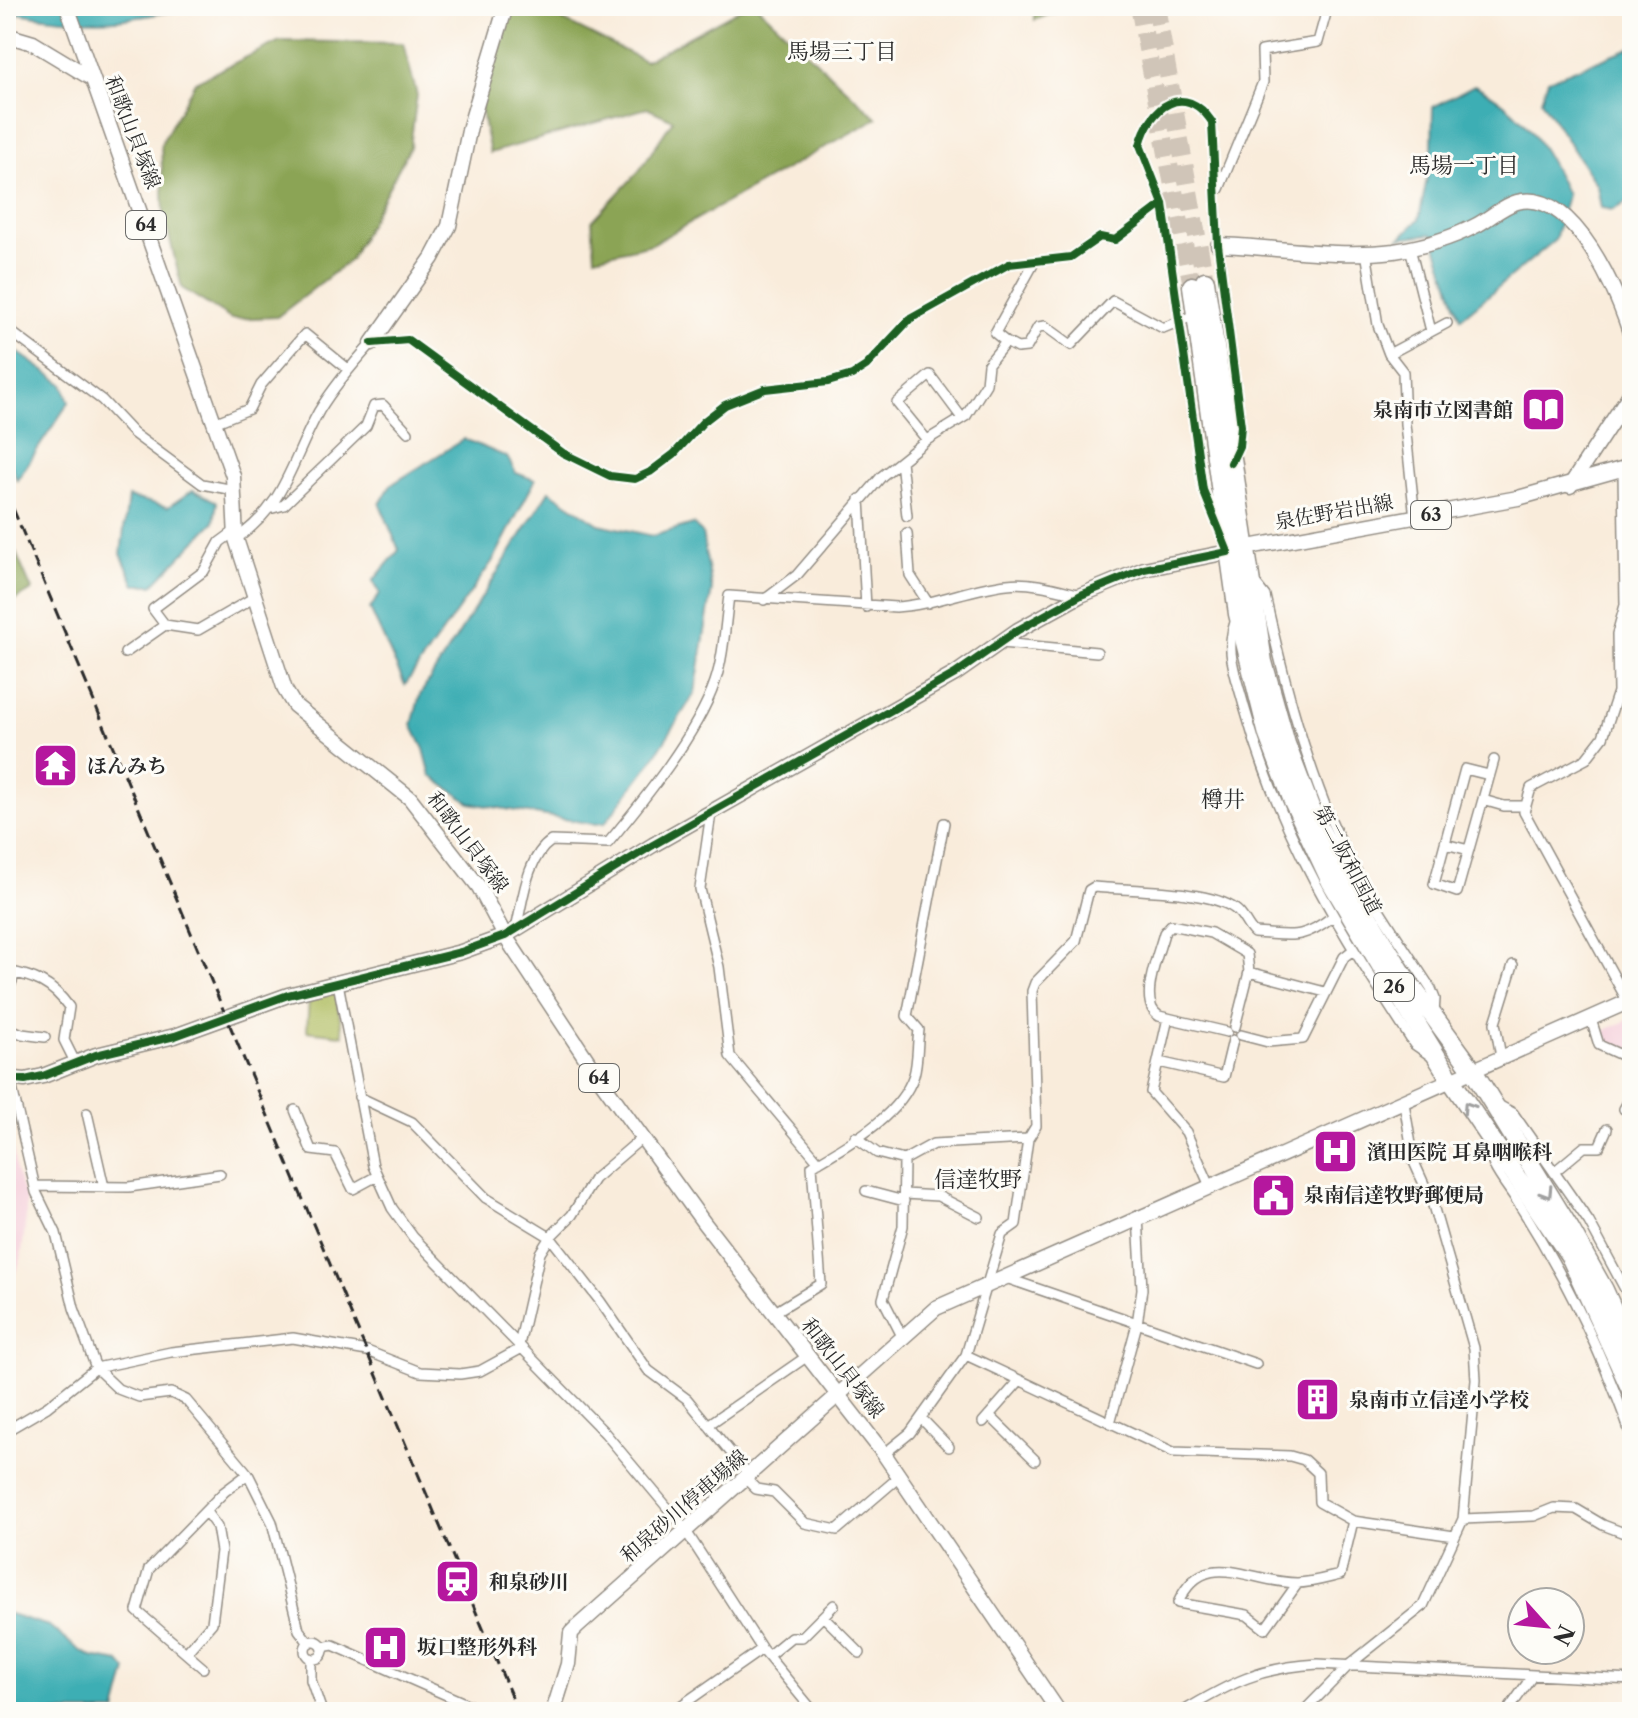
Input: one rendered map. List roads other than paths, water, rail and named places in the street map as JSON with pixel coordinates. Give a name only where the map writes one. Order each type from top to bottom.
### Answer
[{"type":"highway","name":"第二阪和国道","points":[[1632,1352],[1604,1290],[1472,1069],[1433,1019],[1350,887],[1315,820],[1286,744],[1263,662],[1247,574],[1236,550],[1199,284],[1231,463],[1236,550],[1238,614],[1268,735],[1293,801],[1331,882],[1447,1073],[1570,1256],[1632,1392]]},
{"type":"street","name":"和歌山貝塚線","points":[[67,6],[233,476],[236,535],[285,690],[294,705],[410,798],[479,887],[511,932],[597,1075],[704,1223],[884,1454],[1059,1712]]},
{"type":"street","points":[[165,625],[153,609],[204,571],[220,542],[259,524],[273,508],[319,412],[432,258],[449,226],[470,126],[506,6]]},
{"type":"street","points":[[1216,196],[1263,82],[1262,51],[1318,42],[1328,6]]},
{"type":"street","points":[[6,35],[33,43],[91,78]]},
{"type":"street","points":[[1231,463],[1239,446],[1241,426],[1222,313],[1212,122],[1201,106],[1189,101],[1171,103],[1153,113],[1140,145],[1163,204],[1203,490],[1236,550]]},
{"type":"street","points":[[1218,245],[1366,252],[1410,248],[1474,227],[1514,202],[1544,201],[1558,208],[1573,225],[1603,268],[1632,339]]},
{"type":"street","points":[[372,343],[408,340],[563,453],[610,476],[635,479],[674,454],[703,422],[725,405],[765,389],[828,382],[852,375],[866,366],[910,319],[1009,264],[1071,257],[1100,237],[1115,240],[1163,204]]},
{"type":"street","points":[[1410,248],[1431,331]]},
{"type":"street","points":[[1366,252],[1378,325],[1389,354],[1403,372],[1415,518]]},
{"type":"street","points":[[1035,261],[995,333],[1017,348],[1027,347],[1038,327],[1045,326],[1071,345],[1113,301],[1163,328],[1190,317]]},
{"type":"street","points":[[1389,354],[1447,323]]},
{"type":"street","points":[[6,328],[102,400],[133,433],[202,484],[234,490]]},
{"type":"street","points":[[214,423],[249,409],[261,385],[305,334],[348,369]]},
{"type":"street","points":[[764,600],[797,575],[860,499],[901,461],[962,418],[978,400],[986,384],[988,364],[1006,342]]},
{"type":"street","points":[[927,440],[897,403],[930,375],[962,418]]},
{"type":"street","points":[[1570,486],[1632,391]]},
{"type":"street","points":[[273,508],[284,505],[366,426],[374,406],[383,405],[408,432]]},
{"type":"street","points":[[901,461],[907,516]]},
{"type":"street","points":[[1627,468],[1628,605],[1617,634],[1618,692],[1603,737],[1586,759],[1531,788],[1524,812],[1630,1001]]},
{"type":"street","name":"泉佐野岩出線","points":[[8,1079],[43,1076],[75,1062],[175,1036],[288,995],[461,952],[511,932],[711,813],[955,674],[999,642],[1081,595],[1144,569],[1570,486],[1627,468]]},
{"type":"street","points":[[860,499],[866,607]]},
{"type":"street","points":[[907,533],[910,575],[928,603]]},
{"type":"street","points":[[511,932],[531,869],[543,846],[551,841],[608,843],[641,804],[698,718],[715,682],[729,596],[866,607],[928,603],[1009,584],[1037,584],[1081,595]]},
{"type":"street","points":[[125,653],[165,625],[198,630],[255,597]]},
{"type":"street","points":[[1238,614],[1228,646],[1250,727],[1284,823],[1332,917],[1414,1044],[1447,1073]]},
{"type":"street","points":[[999,642],[1097,652]]},
{"type":"street","points":[[1618,692],[1632,689]]},
{"type":"street","points":[[1489,775],[1465,769],[1434,884],[1457,892],[1494,760]]},
{"type":"street","points":[[1483,800],[1504,806],[1526,806]]},
{"type":"street","points":[[711,813],[700,889],[719,967],[730,1056],[819,1162]]},
{"type":"street","points":[[775,1312],[821,1284],[812,1166],[841,1151],[900,1101],[915,1073],[919,1030],[907,1016],[944,823]]},
{"type":"street","points":[[1445,844],[1469,850]]},
{"type":"street","points":[[884,1454],[910,1433],[966,1355],[1002,1234],[1016,1224],[1028,1139],[1036,1126],[1032,991],[1035,983],[1076,941],[1089,890],[1094,887],[1169,895],[1183,892],[1234,907],[1254,933],[1310,934],[1332,917]]},
{"type":"street","points":[[1159,1062],[1224,1077],[1234,1034],[1249,972],[1247,954],[1222,937],[1171,925],[1164,933],[1149,995],[1154,1014],[1168,1018],[1234,1034],[1268,1042],[1303,1039],[1344,957],[1353,950]]},
{"type":"street","points":[[1501,1057],[1495,1023],[1513,965]]},
{"type":"street","points":[[6,997],[10,972],[33,976],[49,984],[69,1007],[64,1040],[75,1062]]},
{"type":"street","points":[[1249,972],[1325,992]]},
{"type":"street","points":[[338,983],[377,1176],[392,1208],[413,1237],[605,1433],[685,1531],[766,1652],[814,1712]]},
{"type":"street","name":"和泉砂川停車場線","points":[[553,1712],[571,1633],[936,1308],[1138,1216],[1404,1103],[1447,1073],[1472,1069],[1630,1001]]},
{"type":"street","points":[[1168,1018],[1153,1097],[1186,1132],[1210,1186]]},
{"type":"street","points":[[1591,1019],[1599,1045],[1632,1060]]},
{"type":"street","points":[[6,1027],[22,1034],[45,1037]]},
{"type":"street","points":[[8,1079],[35,1186],[56,1233],[74,1308],[96,1368],[118,1389],[139,1397],[171,1393],[186,1400],[248,1474],[272,1522],[299,1630],[309,1643]]},
{"type":"street","points":[[1624,1109],[1632,1095]]},
{"type":"street","points":[[359,1097],[412,1122],[486,1198],[550,1237],[648,1370],[687,1399],[756,1489],[774,1492],[805,1523],[837,1530],[899,1477]]},
{"type":"street","points":[[1490,1100],[1513,1113],[1589,1222],[1632,1302]]},
{"type":"street","points":[[1303,1712],[1349,1665],[1423,1606],[1463,1519],[1476,1380],[1474,1348],[1432,1202],[1414,1162],[1404,1103]]},
{"type":"street","points":[[295,1110],[311,1150],[335,1153],[353,1189],[377,1176]]},
{"type":"street","points":[[87,1113],[104,1187]]},
{"type":"street","points":[[1554,1172],[1584,1147],[1599,1147],[1607,1129]]},
{"type":"street","points":[[6,1431],[47,1407],[96,1368],[171,1352],[293,1338],[367,1351],[420,1372],[460,1374],[480,1371],[520,1346],[540,1253],[550,1237],[572,1215],[594,1179],[643,1137]]},
{"type":"street","points":[[855,1137],[877,1153],[904,1160],[933,1144],[1028,1139]]},
{"type":"street","points":[[1489,1138],[1488,1157],[1534,1228],[1584,1318],[1632,1438]]},
{"type":"street","points":[[903,1338],[883,1299],[903,1226],[904,1160]]},
{"type":"street","points":[[35,1186],[104,1187],[220,1174]]},
{"type":"street","points":[[866,1191],[904,1198],[938,1196],[979,1217]]},
{"type":"street","points":[[1110,1423],[1137,1324],[1142,1289],[1138,1216]]},
{"type":"street","points":[[1004,1277],[1256,1364]]},
{"type":"street","points":[[708,1425],[809,1355]]},
{"type":"street","points":[[966,1355],[1173,1452],[1290,1456],[1304,1460],[1318,1473],[1319,1502],[1353,1521],[1454,1536]]},
{"type":"street","points":[[1020,1380],[986,1418],[1035,1460]]},
{"type":"street","points":[[921,1418],[949,1447]]},
{"type":"street","points":[[203,1668],[137,1611],[149,1569],[224,1492],[248,1474]]},
{"type":"street","points":[[1463,1519],[1534,1516],[1554,1508],[1576,1509],[1632,1536]]},
{"type":"street","points":[[186,1653],[212,1623],[221,1551],[217,1527],[206,1512]]},
{"type":"street","points":[[1298,1583],[1265,1629],[1247,1615],[1178,1603],[1187,1582],[1211,1570],[1298,1583],[1340,1575],[1353,1521]]},
{"type":"street","points":[[672,1712],[791,1637],[802,1637],[834,1605]]},
{"type":"street","points":[[823,1616],[860,1653]]},
{"type":"street","points":[[309,1643],[316,1642],[322,1647]]},
{"type":"street","points":[[309,1643],[306,1652],[311,1658],[311,1680],[322,1712]]},
{"type":"street","points":[[322,1647],[333,1645],[485,1712]]},
{"type":"street","points":[[311,1658],[321,1655],[322,1647]]},
{"type":"street","points":[[1182,1712],[1232,1682],[1290,1665],[1349,1665],[1632,1680]]},
{"type":"street","points":[[1507,1712],[1533,1675]]},
{"type":"water","points":[[6,6],[214,6],[104,21],[32,15],[6,11]]},
{"type":"water","points":[[1632,47],[1632,199],[1613,210],[1601,208],[1597,186],[1541,100],[1548,80]]},
{"type":"water","points":[[1474,85],[1506,105],[1531,131],[1567,195],[1555,240],[1461,318],[1432,234],[1400,238],[1419,219],[1432,153],[1433,107]]},
{"type":"water","points":[[6,344],[63,384],[69,402],[17,480],[6,452]]},
{"type":"water","points":[[464,439],[507,457],[516,473],[535,480],[494,559],[405,685],[370,609],[380,593],[373,581],[399,550],[380,504],[391,485]]},
{"type":"water","points":[[193,490],[217,502],[214,522],[153,585],[135,585],[121,554],[128,497],[168,507]]},
{"type":"water","points":[[549,491],[599,524],[653,536],[693,524],[702,533],[712,589],[695,693],[650,764],[605,823],[593,824],[470,803],[431,776],[424,749],[412,725],[420,695]]},
{"type":"water","points":[[6,1613],[49,1626],[92,1657],[120,1662],[127,1670],[116,1712],[6,1712]]},
{"type":"tunnel","points":[[1139,6],[1192,286]]},
{"type":"tunnel","points":[[1156,6],[1205,281]]},
{"type":"railway","points":[[6,492],[518,1712]]},
{"type":"place","name":"泉南市立図書館","points":[[1544,410]]},
{"type":"place","name":"ほんみち","points":[[56,766]]},
{"type":"place","name":"濱田医院 耳鼻咽喉科","points":[[1336,1152]]},
{"type":"place","name":"泉南信達牧野郵便局","points":[[1273,1195]]},
{"type":"place","name":"泉南市立信達小学校","points":[[1318,1400]]},
{"type":"place","name":"和泉砂川","points":[[458,1582]]},
{"type":"place","name":"坂口整形外科","points":[[386,1647]]},
{"type":"district","name":"馬場三丁目","points":[[842,51]]},
{"type":"district","name":"馬場一丁目","points":[[1464,165]]},
{"type":"district","name":"樽井","points":[[1223,799]]},
{"type":"district","name":"信達牧野","points":[[978,1179]]}]
